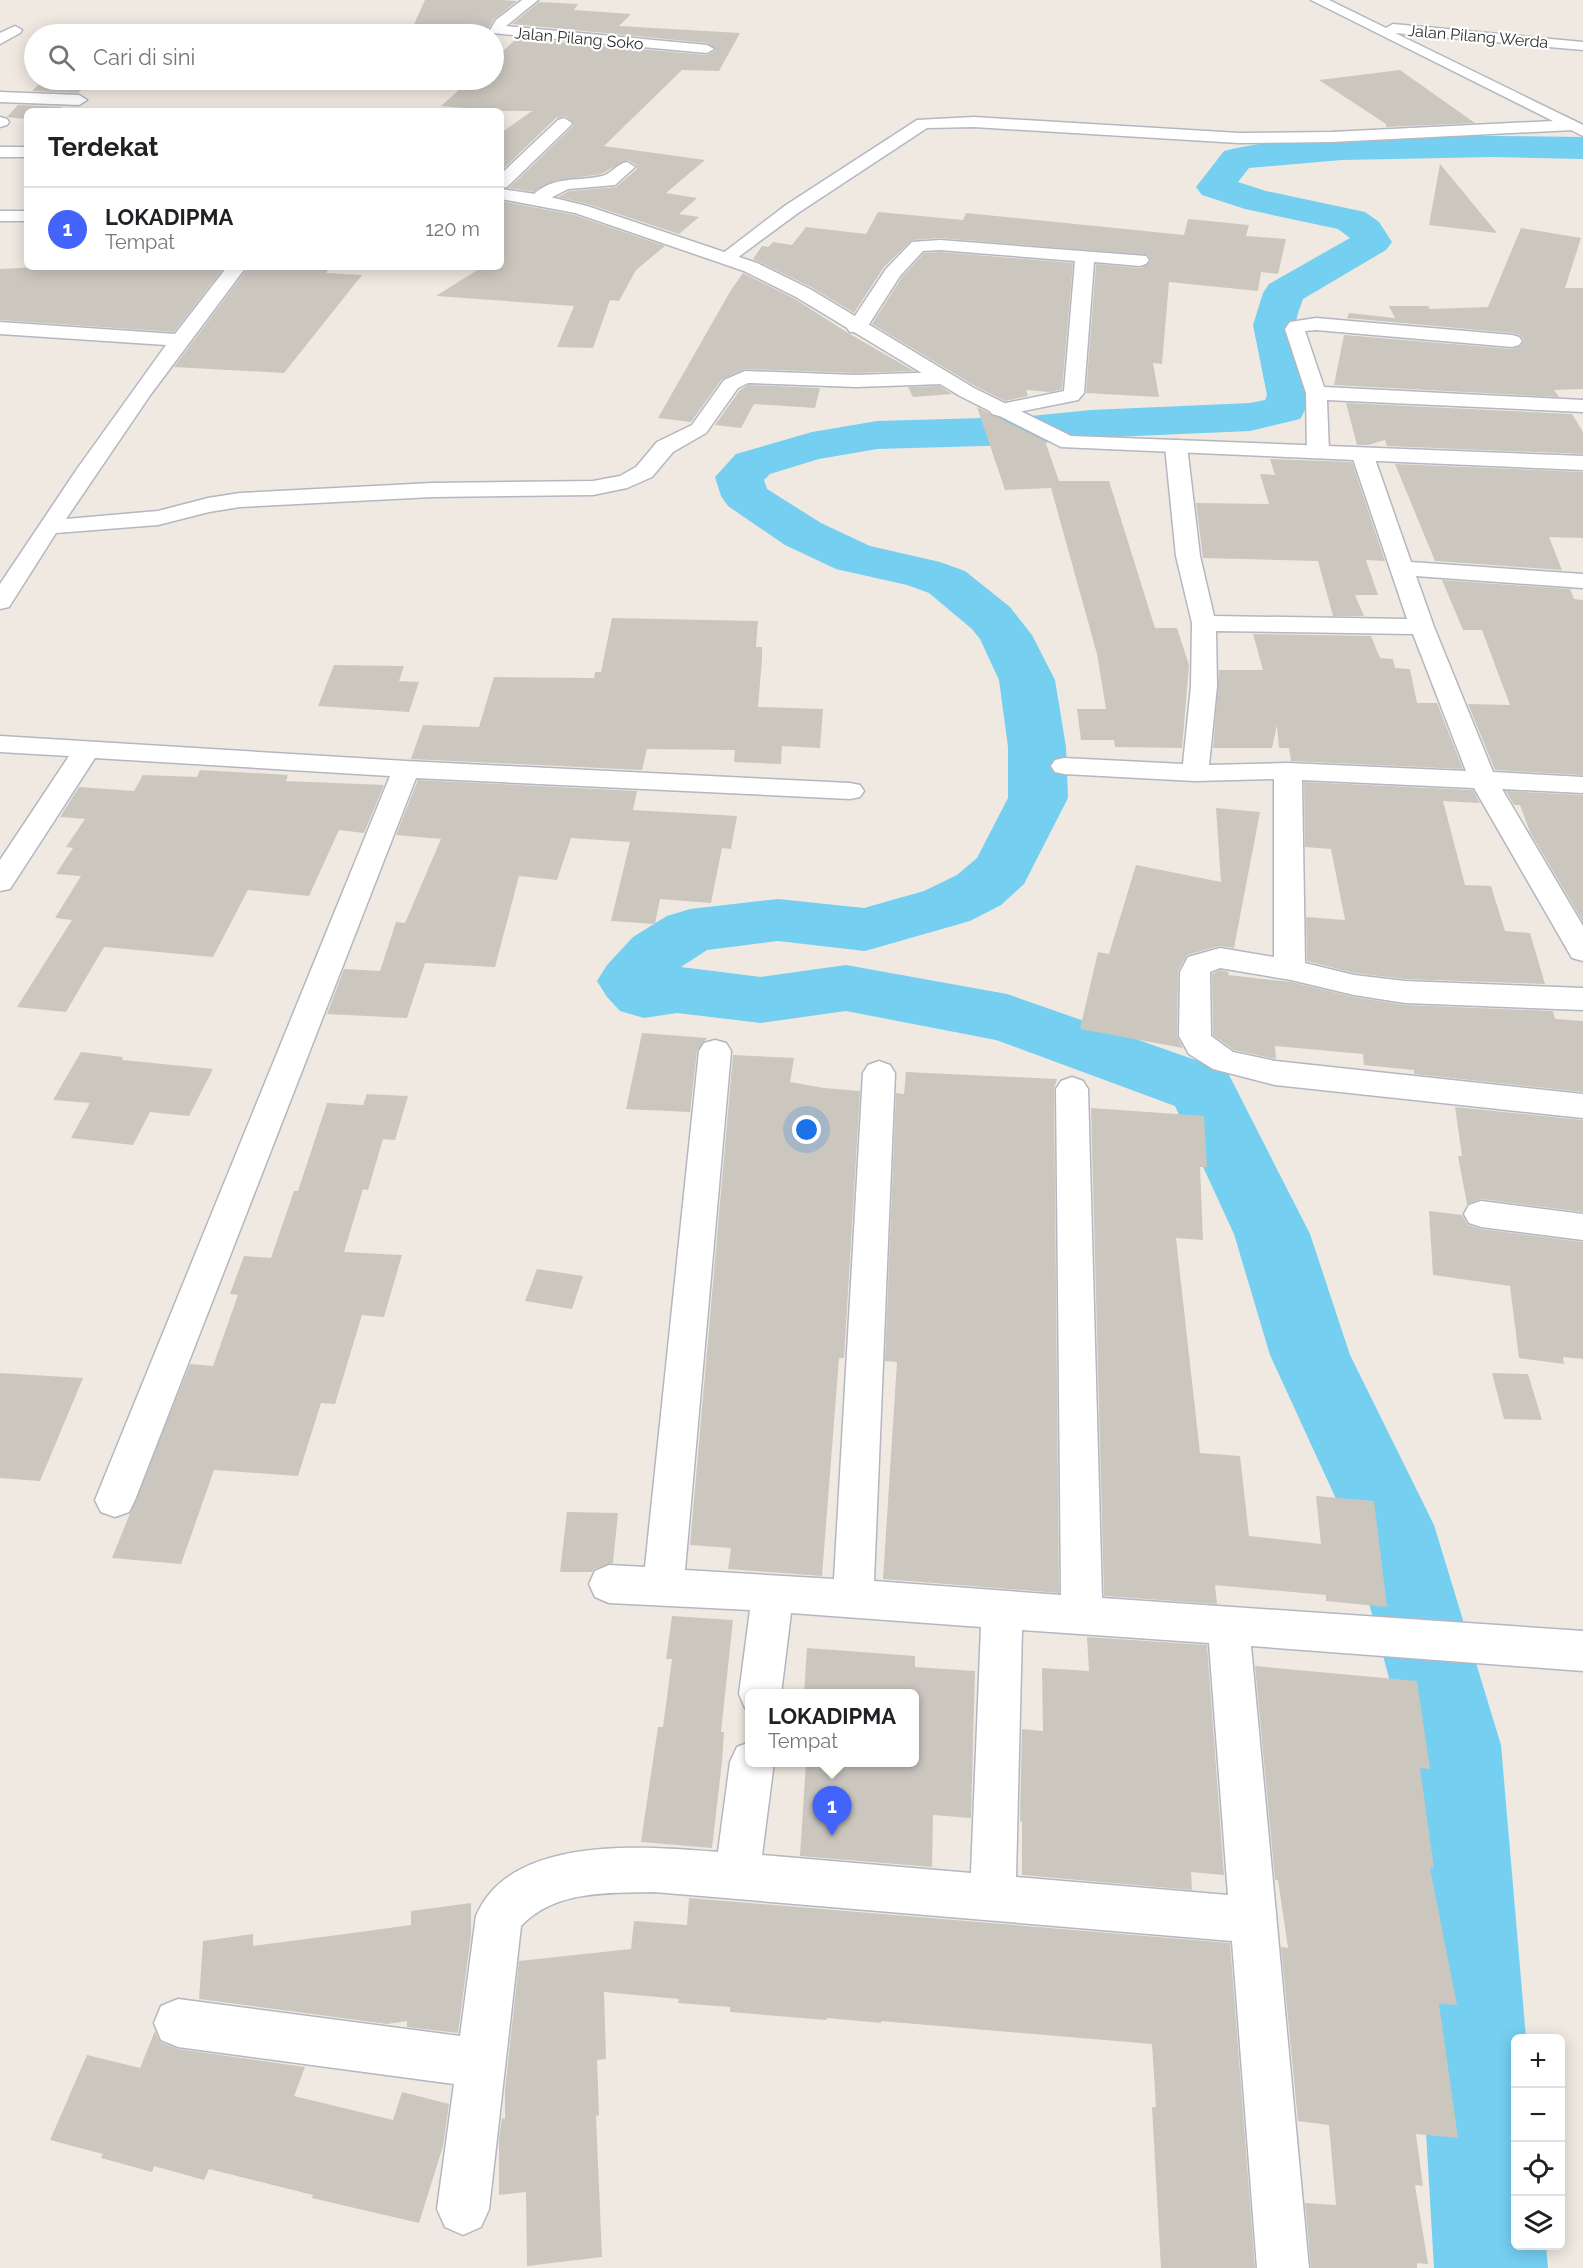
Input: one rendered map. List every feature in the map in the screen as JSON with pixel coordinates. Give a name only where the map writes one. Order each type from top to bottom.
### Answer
[{"type":"street","name":"Jalan Pilang Soko","points":[[502,24],[531,0]]},
{"type":"street","points":[[1318,0],[1578,128]]},
{"type":"street","name":"Jalan Pilang Werda","points":[[1373,26],[1583,46]]},
{"type":"street","points":[[0,40],[15,30]]},
{"type":"street","name":"Jalan Pilang Soko","points":[[504,31],[708,49]]},
{"type":"street","points":[[504,45],[517,33]]},
{"type":"street","points":[[0,97],[79,100]]},
{"type":"street","points":[[727,257],[792,209],[923,123],[974,122],[1239,138],[1578,128]]},
{"type":"street","points":[[504,180],[564,123]]},
{"type":"street","points":[[512,150],[535,152]]},
{"type":"street","points":[[0,152],[24,152]]},
{"type":"street","points":[[539,199],[564,184],[609,181],[627,167]]},
{"type":"street","points":[[504,194],[579,208],[727,257],[784,282],[943,378],[999,410],[1054,437],[1085,444],[1583,463]]},
{"type":"street","points":[[0,216],[24,216]]},
{"type":"street","points":[[857,328],[893,273],[918,246],[940,245],[1140,260]]},
{"type":"street","points":[[999,410],[1071,396],[1074,393],[1084,255]]},
{"type":"street","points":[[0,602],[48,527],[178,340],[235,270]]},
{"type":"street","points":[[1318,452],[1316,393],[1294,329],[1304,324],[1512,341]]},
{"type":"street","points":[[0,328],[178,340]]},
{"type":"street","points":[[48,527],[158,518],[208,505],[240,500],[432,490],[592,488],[627,481],[644,472],[665,447],[699,429],[731,384],[745,377],[856,381],[943,378]]},
{"type":"street","points":[[1316,393],[1583,406]]},
{"type":"street","points":[[1176,446],[1188,556],[1204,623],[1204,686],[1195,773]]},
{"type":"street","points":[[1363,456],[1422,627],[1483,780],[1583,951]]},
{"type":"street","points":[[1402,568],[1583,581]]},
{"type":"street","points":[[1204,623],[1422,627]]},
{"type":"street","points":[[0,744],[406,769],[850,791]]},
{"type":"street","points":[[0,882],[87,749]]},
{"type":"street","points":[[1064,766],[1195,773],[1288,771],[1583,785]]},
{"type":"street","points":[[115,1500],[406,769]]},
{"type":"street","points":[[1288,771],[1288,953],[1291,970]]},
{"type":"street","points":[[1583,999],[1405,992],[1354,985],[1291,970],[1220,958],[1199,964],[1195,972],[1195,1035],[1200,1046],[1224,1061],[1275,1073],[1583,1106]]},
{"type":"street","points":[[663,1586],[715,1051]]},
{"type":"street","points":[[853,1599],[879,1073]]},
{"type":"street","points":[[1072,1089],[1082,1615]]},
{"type":"street","points":[[1481,1214],[1583,1227]]},
{"type":"street","points":[[609,1584],[1002,1609],[1578,1652]]},
{"type":"street","points":[[761,1689],[773,1593]]},
{"type":"street","points":[[993,1899],[1002,1609]]},
{"type":"street","points":[[1228,1625],[1283,2268]]},
{"type":"street","points":[[737,1876],[751,1767]]},
{"type":"street","points":[[463,2209],[499,1916],[509,1903],[537,1885],[590,1872],[654,1869],[1253,1920]]},
{"type":"street","points":[[178,2023],[481,2062]]},
{"type":"building","points":[[425,0],[517,1],[491,24],[414,24]]},
{"type":"building","points":[[539,2],[578,4],[574,10],[631,14],[619,26],[740,33],[719,71],[682,70],[604,146],[705,160],[666,193],[697,198],[679,214],[699,217],[679,234],[588,204],[558,197],[569,191],[616,187],[637,169],[636,165],[628,160],[601,174],[554,181],[534,192],[509,188],[574,123],[565,116],[556,118],[504,168],[504,131],[532,111],[441,106],[459,90],[504,90],[504,50],[517,38],[707,55],[716,50],[707,43],[512,24]]},
{"type":"building","points":[[1400,70],[1475,123],[1386,127],[1386,124],[1319,80]]},
{"type":"building","points":[[33,90],[81,90],[78,93]]},
{"type":"building","points":[[18,105],[62,107],[24,108],[24,119],[7,117]]},
{"type":"building","points":[[1440,164],[1497,233],[1429,225]]},
{"type":"building","points":[[504,202],[574,215],[665,246],[636,270],[619,301],[610,300],[593,348],[557,347],[574,306],[436,296],[477,270],[504,270]]},
{"type":"building","points":[[878,212],[963,220],[966,213],[1184,235],[1188,219],[1249,225],[1246,236],[1286,239],[1278,274],[1261,272],[1258,291],[1169,282],[1162,364],[1153,363],[1159,397],[1086,393],[1096,264],[1141,268],[1151,261],[1148,255],[940,238],[912,240],[884,267],[854,313],[811,287],[753,259],[762,246],[768,247],[773,242],[792,245],[806,227],[866,234]]},
{"type":"building","points":[[1521,228],[1581,238],[1565,288],[1583,288],[1583,389],[1554,390],[1559,397],[1334,385],[1344,335],[1512,349],[1521,346],[1524,340],[1520,335],[1512,333],[1347,318],[1349,313],[1395,318],[1389,306],[1428,306],[1430,309],[1488,307]]},
{"type":"building","points":[[940,252],[1073,263],[1062,389],[1050,392],[1026,390],[1028,396],[1005,401],[975,386],[872,324],[902,277],[924,253]]},
{"type":"building","points":[[0,269],[222,270],[174,332],[0,320]]},
{"type":"building","points":[[246,270],[328,270],[326,273],[362,275],[284,373],[174,367]]},
{"type":"building","points":[[743,273],[795,299],[914,371],[856,373],[745,369],[722,379],[691,422],[658,418]]},
{"type":"building","points":[[748,385],[820,388],[815,408],[754,404],[741,428],[715,425],[740,390]]},
{"type":"building","points":[[940,386],[952,394],[913,397],[908,387]]},
{"type":"building","points":[[1346,403],[1572,414],[1583,432],[1583,454],[1387,446],[1385,440],[1368,445],[1357,445]]},
{"type":"building","points":[[977,407],[1045,441],[1059,481],[1109,481],[1155,628],[1177,628],[1189,665],[1182,748],[1115,747],[1114,740],[1081,740],[1077,709],[1106,709],[1097,654],[1051,488],[1005,490]]},
{"type":"building","points":[[1270,459],[1352,462],[1385,561],[1366,560],[1378,595],[1355,595],[1364,616],[1333,616],[1318,561],[1203,558],[1196,503],[1269,504],[1260,474],[1275,475]]},
{"type":"building","points":[[1395,464],[1583,472],[1583,538],[1549,537],[1562,570],[1435,561]]},
{"type":"building","points":[[1442,580],[1570,589],[1574,599],[1583,600],[1583,775],[1495,770],[1468,704],[1510,705],[1482,630],[1463,630]]},
{"type":"building","points":[[612,618],[758,621],[756,647],[762,647],[762,659],[758,707],[823,709],[820,748],[782,746],[781,764],[734,762],[735,750],[647,749],[642,770],[411,759],[423,725],[479,727],[494,677],[594,678],[595,672],[601,672]]},
{"type":"building","points":[[1253,634],[1371,636],[1380,658],[1393,659],[1395,668],[1410,669],[1417,703],[1437,703],[1463,769],[1291,761],[1289,748],[1279,748],[1277,725],[1272,748],[1213,748],[1219,670],[1263,670]]},
{"type":"building","points":[[334,665],[404,666],[399,681],[419,682],[409,712],[318,706]]},
{"type":"building","points":[[200,770],[288,775],[286,781],[384,785],[364,833],[339,830],[309,896],[248,890],[213,957],[104,947],[66,1012],[17,1007],[72,920],[55,918],[81,876],[56,874],[73,848],[66,847],[85,819],[60,817],[79,787],[134,791],[143,775],[197,777]]},
{"type":"building","points":[[418,780],[637,791],[633,810],[737,816],[731,849],[722,848],[711,903],[660,899],[655,924],[611,921],[630,842],[571,838],[557,880],[519,876],[495,967],[425,963],[407,1018],[327,1014],[344,969],[380,971],[396,922],[405,923],[441,839],[396,835]]},
{"type":"building","points":[[1304,782],[1473,790],[1480,803],[1443,801],[1465,885],[1491,886],[1505,931],[1530,933],[1545,984],[1405,979],[1354,973],[1307,961],[1306,917],[1345,920],[1331,849],[1305,847]]},
{"type":"building","points":[[1506,791],[1583,795],[1583,922],[1530,832],[1520,805],[1514,805]]},
{"type":"building","points":[[1216,808],[1260,812],[1234,948],[1219,946],[1187,955],[1178,971],[1177,1036],[1183,1048],[1080,1029],[1098,952],[1109,954],[1136,865],[1221,882]]},
{"type":"building","points":[[1220,970],[1229,972],[1228,975],[1291,982],[1354,997],[1405,1005],[1553,1011],[1555,1019],[1583,1021],[1583,1092],[1414,1074],[1414,1070],[1364,1065],[1363,1054],[1275,1046],[1276,1059],[1234,1050],[1213,1035],[1212,974]]},
{"type":"building","points":[[642,1033],[707,1038],[697,1051],[690,1112],[626,1109]]},
{"type":"building","points":[[81,1052],[123,1057],[122,1060],[213,1069],[189,1116],[150,1112],[133,1145],[71,1138],[90,1103],[53,1100]]},
{"type":"building","points":[[733,1055],[794,1058],[790,1082],[860,1091],[844,1358],[839,1358],[822,1576],[728,1569],[731,1548],[690,1545]]},
{"type":"building","points":[[906,1072],[1057,1079],[1054,1089],[1059,1593],[883,1579],[897,1362],[885,1361],[896,1093],[904,1094]]},
{"type":"building","points":[[367,1094],[408,1096],[395,1140],[383,1139],[368,1190],[363,1189],[344,1252],[402,1255],[384,1317],[362,1315],[335,1404],[321,1403],[298,1476],[214,1470],[181,1564],[112,1558],[190,1364],[213,1366],[238,1295],[230,1294],[244,1256],[271,1258],[294,1191],[298,1191],[327,1103],[363,1105]]},
{"type":"building","points":[[1455,1107],[1583,1120],[1583,1212],[1481,1199],[1467,1204],[1458,1156],[1462,1156]]},
{"type":"building","points":[[1091,1108],[1204,1116],[1207,1167],[1200,1167],[1203,1240],[1176,1238],[1200,1453],[1240,1456],[1249,1536],[1321,1544],[1316,1496],[1374,1501],[1387,1607],[1326,1601],[1326,1595],[1215,1585],[1217,1604],[1104,1596]]},
{"type":"building","points":[[1429,1211],[1462,1215],[1468,1225],[1481,1229],[1583,1242],[1583,1359],[1563,1357],[1564,1364],[1519,1358],[1510,1286],[1433,1275]]},
{"type":"building","points":[[537,1269],[583,1276],[572,1309],[525,1301]]},
{"type":"building","points":[[0,1373],[83,1378],[40,1481],[0,1478]]},
{"type":"building","points":[[1492,1373],[1528,1374],[1542,1420],[1504,1419]]},
{"type":"building","points":[[567,1512],[618,1513],[613,1563],[594,1569],[592,1572],[560,1572]]},
{"type":"building","points":[[672,1616],[733,1620],[721,1732],[724,1732],[722,1762],[712,1848],[641,1842],[658,1727],[663,1727],[672,1659],[666,1659]]},
{"type":"building","points":[[1087,1637],[1207,1645],[1224,1875],[1191,1872],[1192,1890],[1022,1875],[1022,1822],[1020,1821],[1022,1729],[1043,1731],[1042,1668],[1089,1671]]},
{"type":"building","points":[[807,1648],[915,1656],[915,1667],[975,1671],[971,1818],[933,1815],[932,1867],[800,1856],[806,1767],[919,1767],[919,1689],[804,1689]]},
{"type":"building","points":[[1255,1666],[1417,1681],[1430,1769],[1420,1768],[1434,1868],[1430,1868],[1457,2005],[1439,2004],[1458,2138],[1416,2134],[1423,2186],[1415,2185],[1428,2264],[1417,2263],[1417,2268],[1311,2268],[1305,2203],[1336,2205],[1329,2125],[1298,2121],[1281,1947],[1288,1948],[1278,1880],[1275,1880]]},
{"type":"building","points":[[689,1898],[1230,1943],[1255,2268],[1161,2268],[1152,2107],[1156,2107],[1152,2044],[881,2021],[881,2023],[827,2018],[827,2020],[730,2012],[730,2007],[678,2003],[679,1999],[604,1992],[606,2059],[597,2060],[599,2115],[596,2116],[602,2257],[527,2266],[526,2192],[499,2195],[499,2139],[502,2118],[505,2119],[505,2090],[519,1961],[631,1949],[634,1921],[687,1925]]},
{"type":"building","points":[[471,1903],[471,1935],[458,2033],[407,2027],[407,2021],[387,2024],[199,1999],[203,1941],[253,1934],[253,1946],[411,1925],[411,1911]]},
{"type":"building","points":[[155,2031],[160,2042],[178,2049],[305,2067],[294,2096],[393,2120],[402,2092],[449,2104],[443,2146],[419,2223],[312,2198],[313,2195],[209,2169],[204,2180],[154,2166],[152,2172],[101,2158],[103,2154],[50,2140],[87,2055],[140,2068]]},
{"type":"waterway","points":[[1491,2268],[1461,1878],[1454,1745],[1391,1525],[1310,1355],[1272,1234],[1202,1089],[1007,1018],[846,988],[761,1000],[677,990],[644,995],[630,981],[656,953],[690,931],[778,920],[865,930],[947,906],[979,890],[1002,870],[1038,798],[1037,747],[1027,680],[1005,635],[991,618],[947,582],[922,573],[854,558],[803,534],[745,496],[739,477],[753,464],[812,446],[877,435],[1020,431],[1091,424],[1250,417],[1284,409],[1289,395],[1274,325],[1284,293],[1372,242],[1365,230],[1351,220],[1258,201],[1215,187],[1237,159],[1279,153],[1342,149],[1494,146],[1583,148]]},
{"type":"place","name":"LOKADIPMA","points":[[832,1836]]}]
